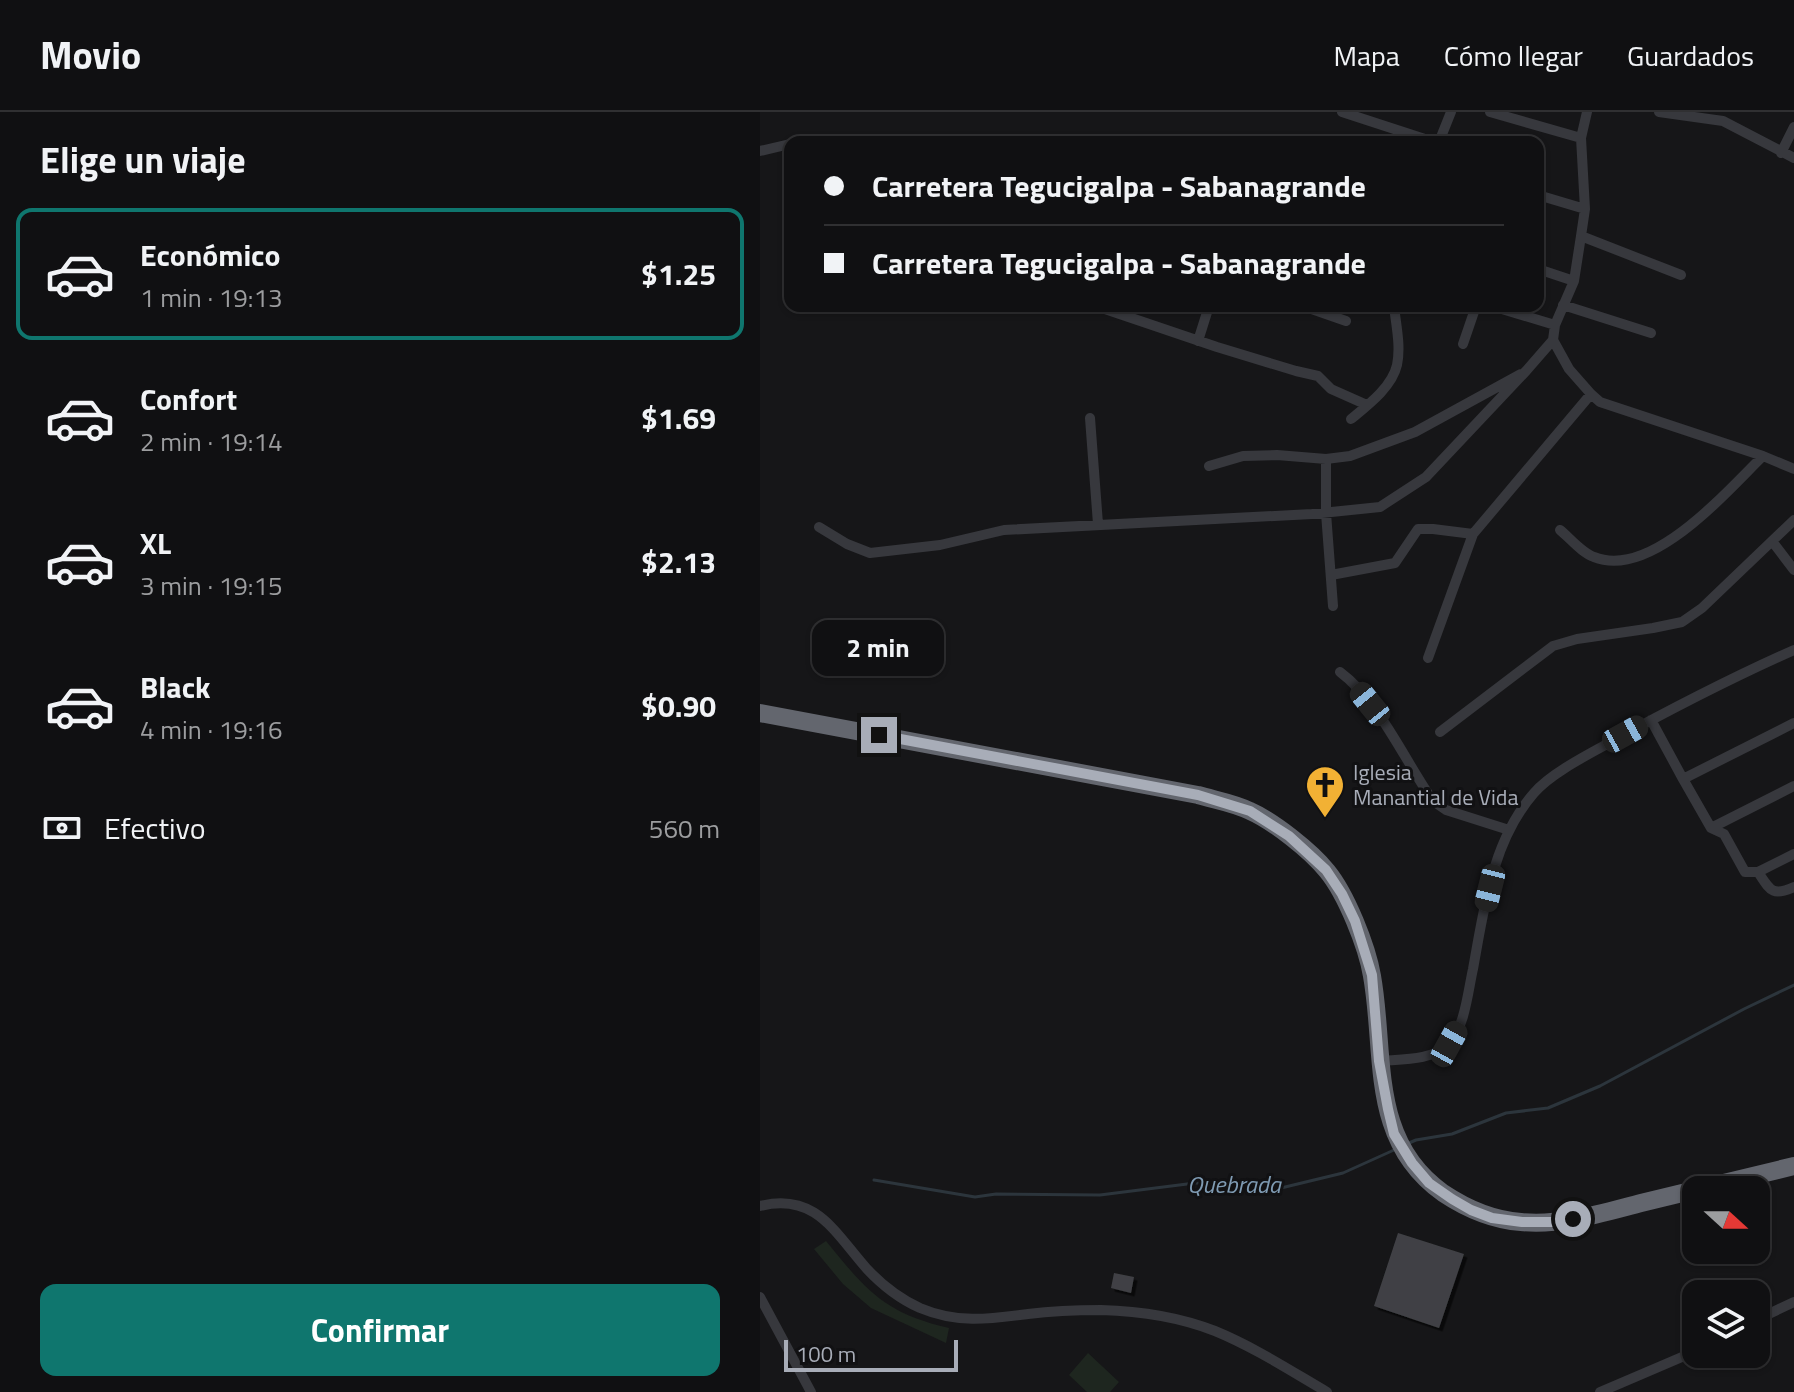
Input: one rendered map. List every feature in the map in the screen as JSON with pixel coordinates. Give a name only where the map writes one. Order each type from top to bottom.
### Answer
[{"type":"highway","points":[[760,713],[1198,795],[1250,811],[1289,836],[1326,870],[1355,921],[1372,975],[1379,1061],[1394,1134],[1429,1183],[1471,1210],[1492,1218],[1552,1222],[1594,1215],[1794,1166]]},
{"type":"street","points":[[1342,112],[1418,136]]},
{"type":"street","points":[[1440,136],[1451,112]]},
{"type":"street","points":[[1490,112],[1581,138]]},
{"type":"street","points":[[819,527],[847,544],[870,553],[940,545],[1004,530],[1326,513],[1380,507],[1426,477],[1553,340],[1555,325],[1574,281],[1581,236],[1585,209],[1581,138],[1587,112]]},
{"type":"street","points":[[1659,112],[1726,116],[1781,153],[1794,158]]},
{"type":"street","points":[[1781,153],[1794,127]]},
{"type":"street","points":[[760,151],[784,145]]},
{"type":"street","points":[[1544,197],[1585,209]]},
{"type":"street","points":[[1581,236],[1681,275]]},
{"type":"street","points":[[1544,271],[1574,281]]},
{"type":"street","points":[[1563,305],[1651,333]]},
{"type":"street","points":[[1113,312],[1198,341],[1318,376],[1331,389],[1367,405]]},
{"type":"street","points":[[1198,341],[1207,312]]},
{"type":"street","points":[[1320,312],[1346,321]]},
{"type":"street","points":[[1351,419],[1387,385],[1397,366],[1399,341],[1395,312]]},
{"type":"street","points":[[1463,344],[1474,312]]},
{"type":"street","points":[[1512,312],[1555,325]]},
{"type":"street","points":[[1553,340],[1569,369],[1600,402],[1794,469]]},
{"type":"street","points":[[1209,466],[1243,456],[1326,459],[1350,456],[1415,432],[1526,371]]},
{"type":"street","points":[[1428,658],[1473,534],[1591,394]]},
{"type":"street","points":[[1090,418],[1098,524]]},
{"type":"street","points":[[1560,530],[1592,557],[1618,562],[1641,557],[1678,536],[1763,456]]},
{"type":"street","points":[[1326,459],[1326,513],[1333,606]]},
{"type":"street","points":[[1440,732],[1553,646],[1577,639],[1682,622],[1702,608],[1794,520]]},
{"type":"street","points":[[1331,575],[1395,563],[1418,529],[1473,534]]},
{"type":"street","points":[[1772,541],[1794,570]]},
{"type":"street","points":[[1379,1061],[1420,1057],[1435,1053],[1449,1044],[1465,1009],[1502,846],[1512,823],[1535,791],[1573,763],[1651,720],[1794,650]]},
{"type":"street","points":[[1340,672],[1370,704],[1433,801],[1446,810],[1509,830]]},
{"type":"street","points":[[1651,720],[1711,828],[1724,834],[1745,872],[1758,872],[1794,854]]},
{"type":"street","points":[[1683,779],[1794,723]]},
{"type":"street","points":[[1711,828],[1794,786]]},
{"type":"street","points":[[1758,872],[1774,892],[1794,887]]},
{"type":"street","points":[[760,1206],[785,1202],[815,1212],[828,1222],[879,1282],[920,1308],[941,1315],[986,1320],[1099,1310],[1161,1316],[1188,1322],[1237,1341],[1327,1392]]},
{"type":"street","points":[[760,1297],[811,1392]]},
{"type":"street","points":[[1770,1313],[1794,1302]]},
{"type":"street","points":[[1600,1392],[1682,1357]]},
{"type":"shaded area","points":[[826,1241],[865,1286],[892,1307],[949,1328],[946,1343],[871,1308],[843,1284],[814,1249]]},
{"type":"shaded area","points":[[1088,1353],[1119,1382],[1110,1392],[1087,1392],[1069,1375]]},
{"type":"building","points":[[1398,1233],[1464,1254],[1439,1328],[1374,1306]]},
{"type":"building","points":[[1114,1273],[1134,1277],[1131,1293],[1111,1288]]},
{"type":"waterway","name":"Quebrada","points":[[1409,1143],[1452,1134],[1506,1113],[1548,1108],[1600,1086],[1794,985]]},
{"type":"waterway","name":"Quebrada","points":[[874,1180],[975,1197],[996,1194],[1100,1195],[1195,1183],[1242,1183],[1281,1188],[1343,1173],[1394,1150]]},
{"type":"place","name":"Iglesia Manantial de Vida","points":[[1325,819]]},
{"type":"route","points":[[879,735],[1198,795],[1250,811],[1289,836],[1326,870],[1355,921],[1372,975],[1379,1061],[1388,1109],[1394,1134],[1412,1163],[1429,1183],[1452,1199],[1492,1218],[1522,1222],[1573,1219]]}]
